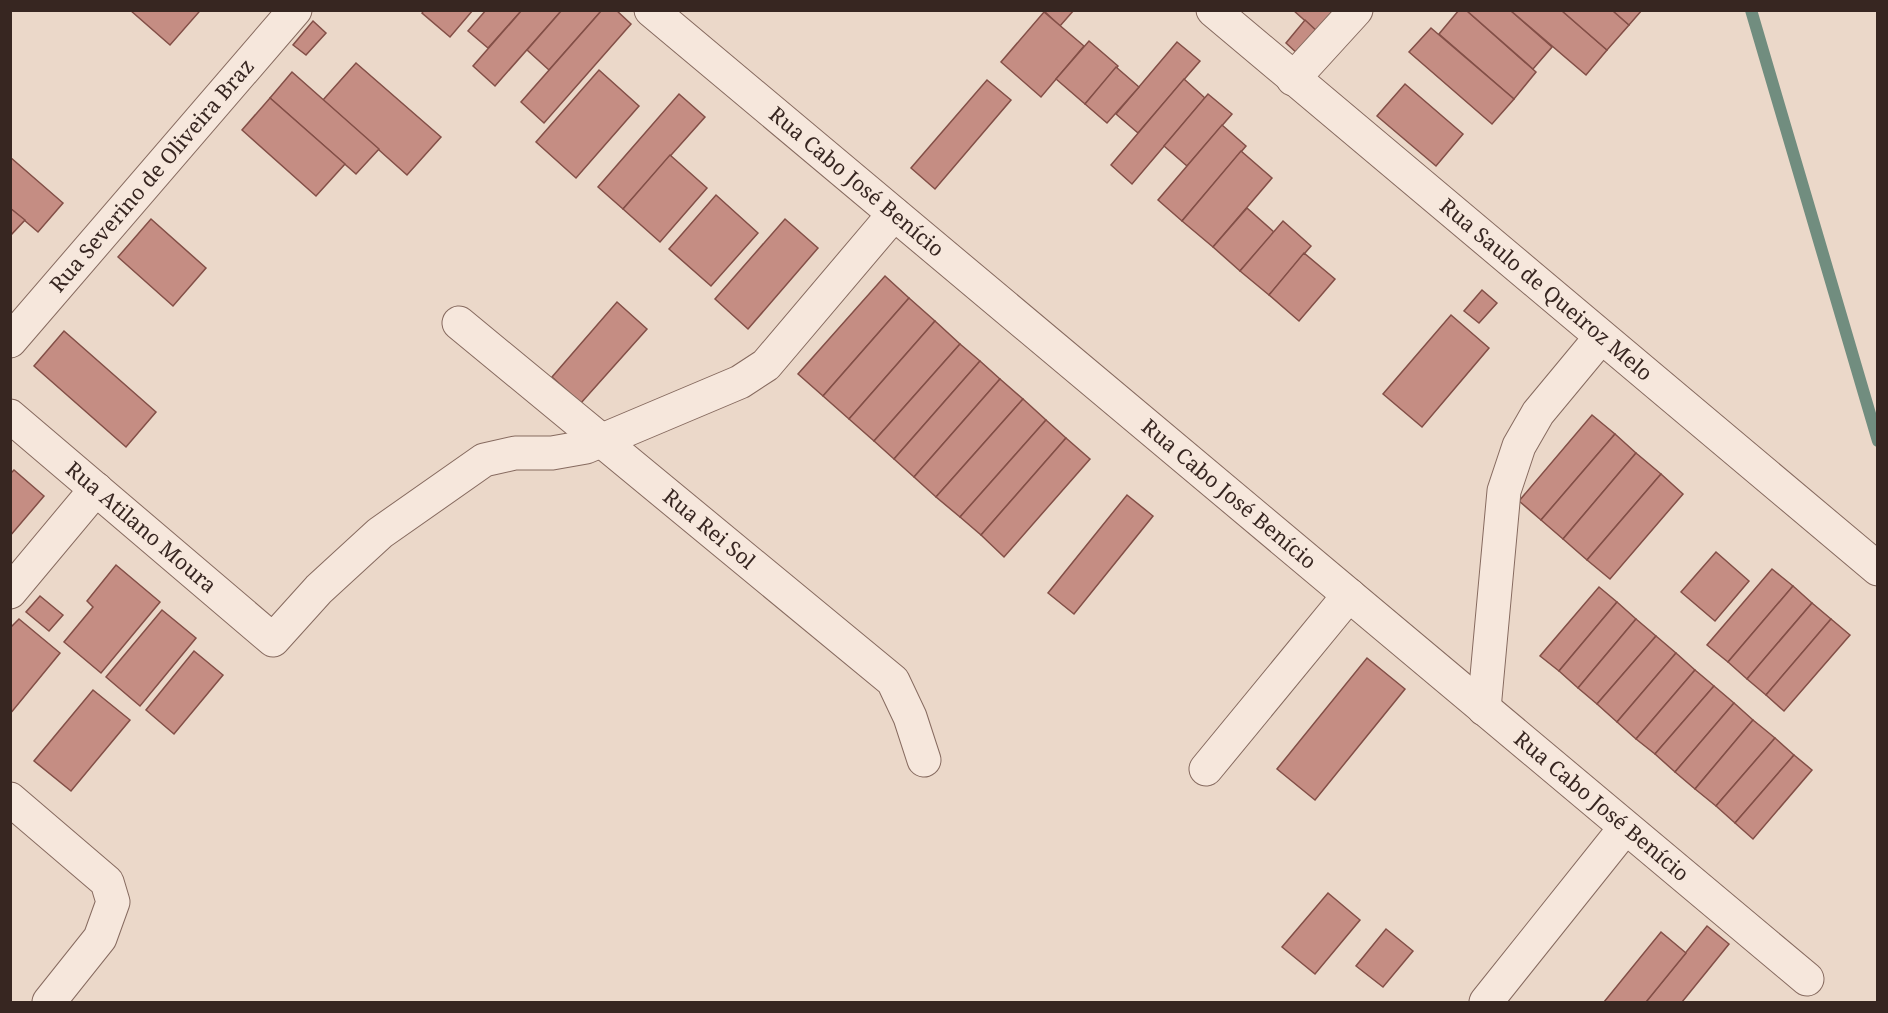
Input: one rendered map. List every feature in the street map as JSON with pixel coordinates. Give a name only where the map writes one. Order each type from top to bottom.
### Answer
[{"type":"street","name":"Rua Severino de Oliveira Braz","points":[[10,342],[295,10]]},
{"type":"street","name":"Rua Cabo José Benício","points":[[651,10],[1807,979]]},
{"type":"street","name":"Rua Saulo de Queiroz Melo","points":[[1213,10],[1878,569]]},
{"type":"street","points":[[1293,78],[1356,10]]},
{"type":"street","points":[[603,441],[740,382],[766,365],[894,214]]},
{"type":"street","name":"Rua Rei Sol","points":[[459,323],[893,681],[910,717],[924,760]]},
{"type":"street","points":[[1484,709],[1504,491],[1519,446],[1538,413],[1601,337]]},
{"type":"street","name":"Rua Atilano Moura","points":[[10,416],[273,640],[319,589],[380,533],[484,460],[515,453],[552,453],[586,447],[603,441]]},
{"type":"street","points":[[10,592],[96,489]]},
{"type":"street","points":[[1206,769],[1349,595]]},
{"type":"street","points":[[10,799],[107,882],[113,902],[100,938],[50,1002]]},
{"type":"street","points":[[1486,1002],[1625,828]]},
{"type":"building","points":[[130,10],[198,10],[199,12],[170,45]]},
{"type":"building","points":[[424,10],[473,10],[450,37],[422,13]]},
{"type":"building","points":[[486,10],[522,10],[488,48],[468,31]]},
{"type":"building","points":[[522,10],[562,10],[495,86],[473,66]]},
{"type":"building","points":[[562,10],[602,10],[549,70],[527,50]]},
{"type":"building","points":[[602,10],[616,10],[631,24],[544,123],[521,102]]},
{"type":"building","points":[[1043,10],[1074,10],[1060,26]]},
{"type":"building","points":[[1293,10],[1340,10],[1320,34]]},
{"type":"building","points":[[1459,10],[1466,10],[1536,72],[1514,99],[1439,34]]},
{"type":"building","points":[[1466,10],[1510,10],[1552,47],[1533,69]]},
{"type":"building","points":[[1510,10],[1561,10],[1607,50],[1586,75]]},
{"type":"building","points":[[1561,10],[1612,10],[1629,25],[1607,50]]},
{"type":"building","points":[[1612,10],[1642,10],[1629,25]]},
{"type":"building","points":[[1044,12],[1084,46],[1041,97],[1001,62]]},
{"type":"building","points":[[1305,20],[1320,34],[1300,56],[1286,43]]},
{"type":"building","points":[[313,21],[326,33],[306,55],[293,45]]},
{"type":"building","points":[[1431,28],[1514,99],[1492,124],[1409,52]]},
{"type":"building","points":[[1089,41],[1118,66],[1085,104],[1056,79]]},
{"type":"building","points":[[1177,42],[1200,61],[1138,133],[1116,114]]},
{"type":"building","points":[[356,63],[441,137],[407,175],[323,100]]},
{"type":"building","points":[[1116,67],[1139,87],[1107,123],[1085,104]]},
{"type":"building","points":[[599,70],[639,106],[576,178],[536,142]]},
{"type":"building","points":[[292,72],[379,149],[356,174],[270,98]]},
{"type":"building","points":[[1184,79],[1205,98],[1132,184],[1111,165]]},
{"type":"building","points":[[987,80],[1011,100],[935,189],[911,168]]},
{"type":"building","points":[[1405,84],[1463,134],[1436,166],[1377,116]]},
{"type":"building","points":[[679,94],[705,117],[623,209],[598,187]]},
{"type":"building","points":[[1208,94],[1232,114],[1187,166],[1164,146]]},
{"type":"building","points":[[270,98],[345,164],[316,196],[242,130]]},
{"type":"building","points":[[1222,125],[1246,146],[1182,221],[1158,200]]},
{"type":"building","points":[[1241,151],[1272,178],[1213,247],[1182,221]]},
{"type":"building","points":[[670,155],[707,188],[660,242],[623,209]]},
{"type":"building","points":[[10,157],[63,203],[38,232],[10,208]]},
{"type":"building","points":[[716,195],[758,233],[711,286],[669,249]]},
{"type":"building","points":[[10,208],[25,220],[10,236]]},
{"type":"building","points":[[1247,208],[1274,232],[1240,271],[1213,247]]},
{"type":"building","points":[[151,219],[206,268],[173,306],[118,257]]},
{"type":"building","points":[[785,219],[818,248],[748,329],[715,299]]},
{"type":"building","points":[[1283,221],[1311,246],[1269,295],[1240,271]]},
{"type":"building","points":[[1304,253],[1335,279],[1299,321],[1269,295]]},
{"type":"building","points":[[885,276],[909,298],[823,396],[798,374]]},
{"type":"building","points":[[1482,290],[1497,303],[1479,323],[1464,311]]},
{"type":"building","points":[[909,298],[935,321],[849,419],[823,396]]},
{"type":"building","points":[[617,302],[647,329],[581,403],[552,377]]},
{"type":"building","points":[[1451,315],[1489,348],[1422,427],[1383,394]]},
{"type":"building","points":[[935,321],[960,344],[874,441],[849,419]]},
{"type":"building","points":[[64,331],[156,412],[126,447],[34,366]]},
{"type":"building","points":[[960,344],[980,361],[894,459],[874,441]]},
{"type":"building","points":[[980,361],[1000,379],[914,477],[894,459]]},
{"type":"building","points":[[1000,379],[1023,399],[936,497],[914,477]]},
{"type":"building","points":[[1023,399],[1046,420],[960,517],[936,497]]},
{"type":"building","points":[[1592,415],[1615,434],[1541,520],[1519,501]]},
{"type":"building","points":[[1046,420],[1066,438],[981,535],[960,517]]},
{"type":"building","points":[[1615,434],[1636,453],[1563,539],[1541,520]]},
{"type":"building","points":[[1066,438],[1090,459],[1004,557],[981,535]]},
{"type":"building","points":[[1636,453],[1661,474],[1587,560],[1563,539]]},
{"type":"building","points":[[14,470],[44,496],[10,536],[10,474]]},
{"type":"building","points":[[1661,474],[1683,494],[1610,579],[1587,560]]},
{"type":"building","points":[[1127,495],[1153,516],[1074,614],[1048,593]]},
{"type":"building","points":[[1716,552],[1749,581],[1715,621],[1681,592]]},
{"type":"building","points":[[116,565],[160,602],[101,673],[64,642],[93,607],[87,601]]},
{"type":"building","points":[[1772,569],[1793,586],[1728,662],[1707,645]]},
{"type":"building","points":[[1793,586],[1812,603],[1747,679],[1728,662]]},
{"type":"building","points":[[1599,587],[1617,602],[1559,671],[1540,656]]},
{"type":"building","points":[[40,596],[63,615],[49,631],[26,612]]},
{"type":"building","points":[[1617,602],[1636,619],[1578,688],[1559,671]]},
{"type":"building","points":[[1812,603],[1831,619],[1766,695],[1747,679]]},
{"type":"building","points":[[162,610],[196,638],[140,706],[106,677]]},
{"type":"building","points":[[19,619],[60,653],[10,714],[10,628]]},
{"type":"building","points":[[1636,619],[1656,636],[1597,704],[1578,688]]},
{"type":"building","points":[[1831,619],[1850,635],[1784,711],[1766,695]]},
{"type":"building","points":[[1656,636],[1676,653],[1617,722],[1597,704]]},
{"type":"building","points":[[194,651],[223,675],[174,734],[146,710]]},
{"type":"building","points":[[1676,653],[1695,670],[1636,739],[1617,722]]},
{"type":"building","points":[[1367,658],[1405,689],[1315,800],[1277,769]]},
{"type":"building","points":[[1695,670],[1714,686],[1655,754],[1636,739]]},
{"type":"building","points":[[1714,686],[1734,703],[1675,772],[1655,754]]},
{"type":"building","points":[[93,690],[130,720],[71,791],[34,761]]},
{"type":"building","points":[[1734,703],[1753,720],[1695,789],[1675,772]]},
{"type":"building","points":[[1753,720],[1775,738],[1716,806],[1695,789]]},
{"type":"building","points":[[1775,738],[1794,755],[1735,823],[1716,806]]},
{"type":"building","points":[[1794,755],[1812,770],[1753,839],[1735,823]]},
{"type":"building","points":[[1328,893],[1360,920],[1315,974],[1282,947]]},
{"type":"building","points":[[1707,926],[1729,944],[1682,1002],[1646,1002]]},
{"type":"building","points":[[1386,929],[1413,951],[1383,987],[1356,966]]},
{"type":"building","points":[[1661,932],[1686,953],[1646,1002],[1604,1002]]},
{"type":"waterway","points":[[1751,10],[1878,441]]}]
